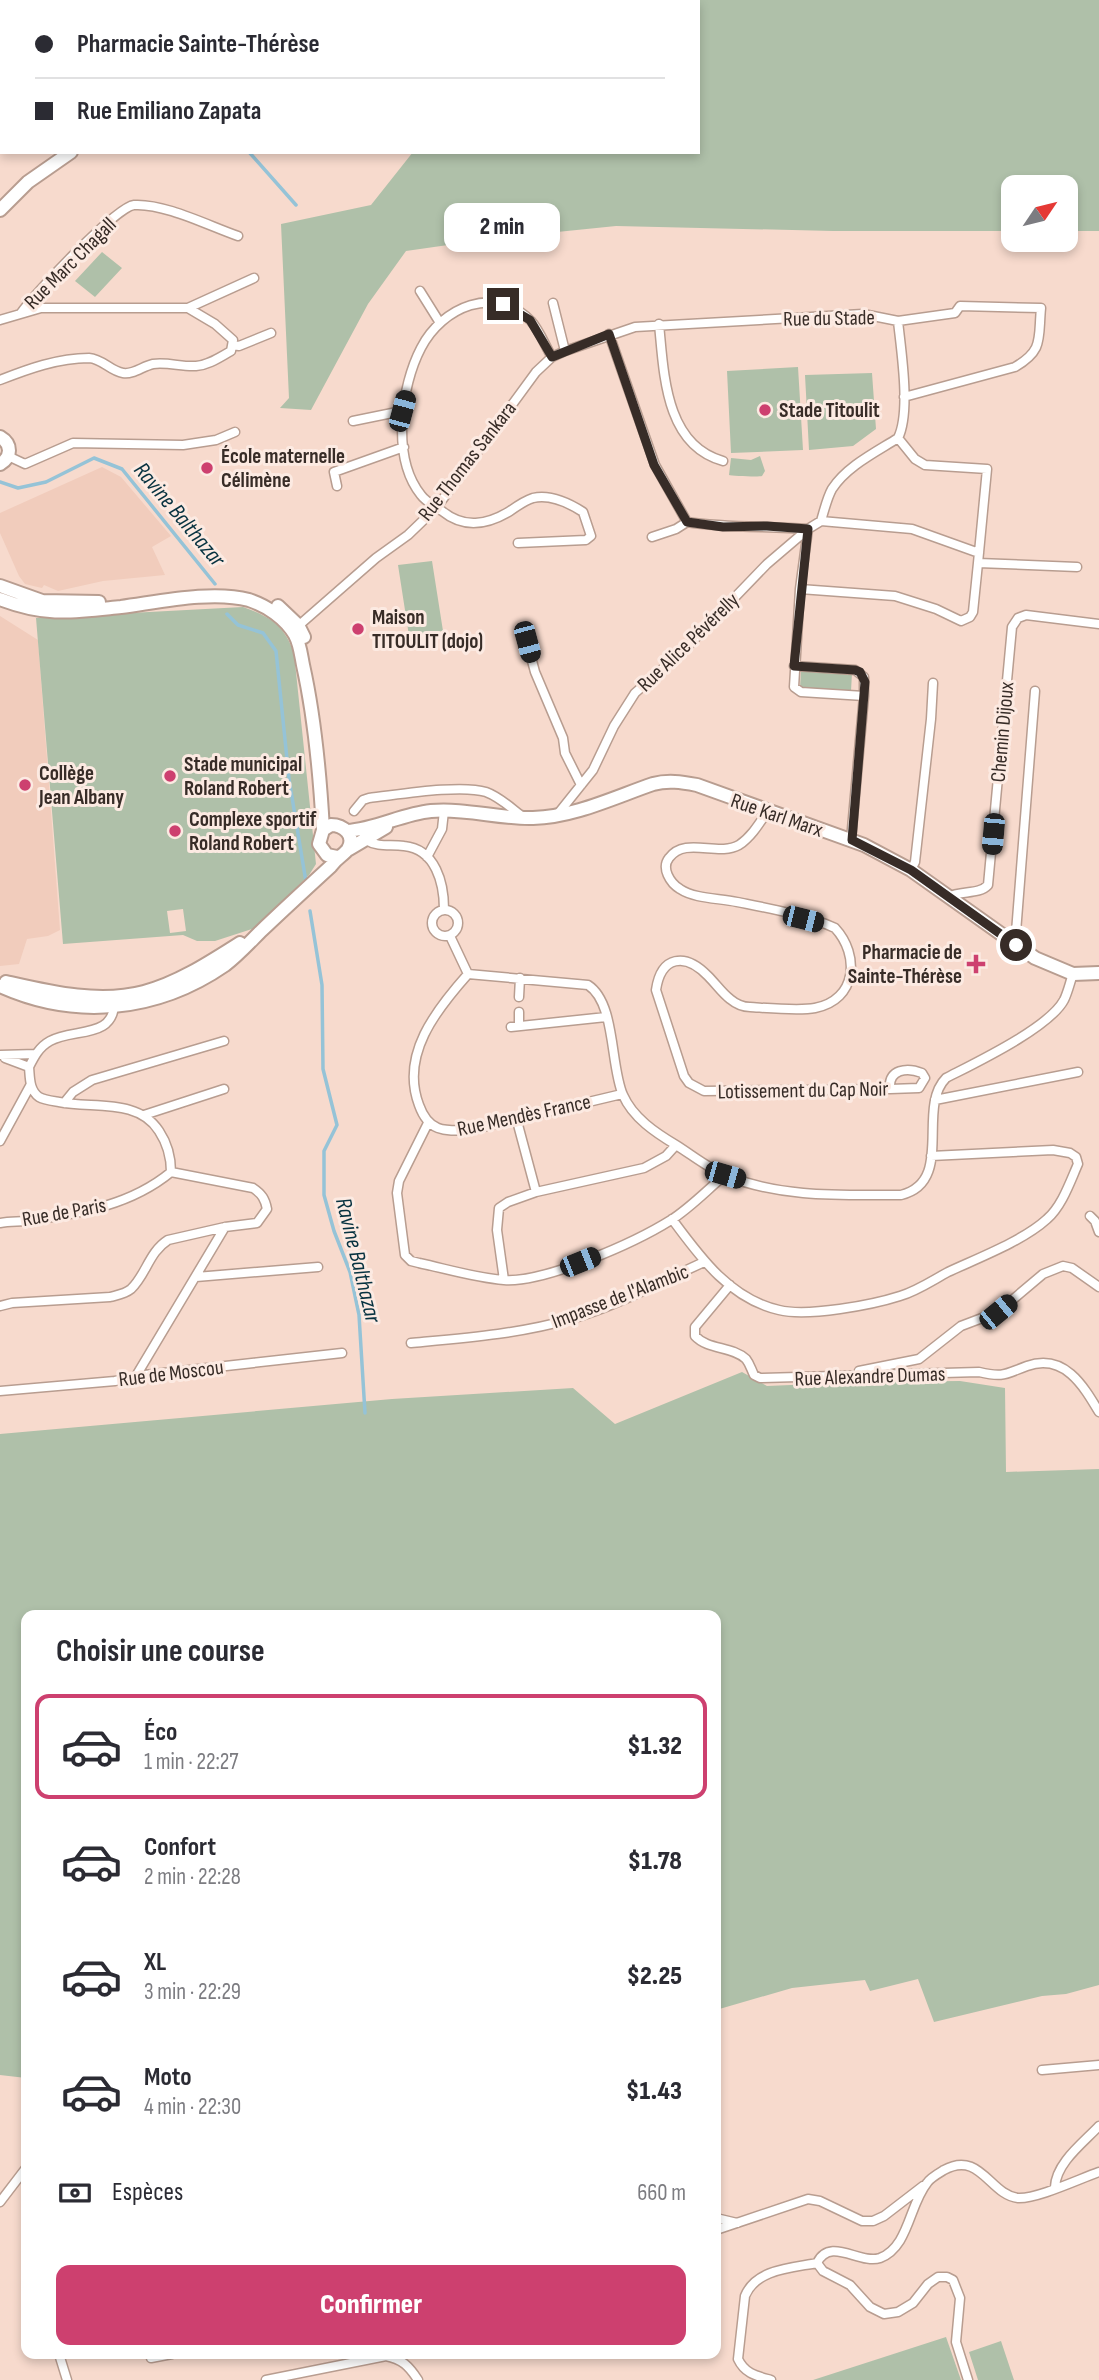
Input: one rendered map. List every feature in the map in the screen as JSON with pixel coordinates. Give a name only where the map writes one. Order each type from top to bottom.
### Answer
[{"type":"main road","points":[[0,210],[28,182],[68,154]]},
{"type":"main road","points":[[0,437],[8,443],[4,460]]},
{"type":"main road","points":[[0,586],[18,594],[53,603],[103,602],[227,592],[268,600],[282,609],[306,641],[306,679],[323,805],[323,830],[319,844],[332,856]]},
{"type":"main road","points":[[0,599],[36,611],[70,612],[226,597],[248,600],[273,611],[295,628]]},
{"type":"main road","name":"Rue Karl Marx","points":[[341,828],[360,830],[417,814],[444,811],[525,818],[557,815],[666,781],[697,785],[852,840],[911,870],[1035,958],[1073,974],[1099,973]]},
{"type":"main road","points":[[323,805],[350,839],[349,849]]},
{"type":"main road","points":[[0,984],[114,1001],[165,985],[197,969],[264,928],[321,876],[332,856],[366,840],[395,821]]},
{"type":"main road","points":[[323,830],[341,828]]},
{"type":"street","name":"Rue Marc Chagall","points":[[21,313],[32,296],[111,218],[132,205],[161,208],[238,236]]},
{"type":"street","points":[[188,309],[254,278]]},
{"type":"street","points":[[420,291],[440,323]]},
{"type":"street","points":[[518,543],[586,540],[591,536],[583,512],[565,503],[545,498],[534,498],[480,524],[458,522],[421,496],[410,473],[404,447],[402,411],[423,345],[440,323],[479,302],[503,304],[530,320],[552,357]]},
{"type":"street","points":[[553,303],[565,351]]},
{"type":"street","points":[[898,321],[955,313],[960,306],[1041,308],[1038,347],[1028,360],[1015,367],[904,397]]},
{"type":"street","name":"Rue Marc Chagall","points":[[0,320],[41,308],[188,309]]},
{"type":"street","points":[[0,380],[52,363],[91,358],[117,372],[128,374],[149,365],[163,363],[194,366],[214,361],[231,351],[233,340],[227,333],[188,309]]},
{"type":"street","name":"Rue du Stade","points":[[609,334],[659,324],[863,314],[898,321],[904,397],[902,431],[898,438]]},
{"type":"street","points":[[659,324],[665,382],[675,418],[684,434],[698,449],[709,457],[723,461]]},
{"type":"street","points":[[233,345],[239,346],[271,333]]},
{"type":"street","points":[[609,334],[654,465],[687,522]]},
{"type":"street","name":"Rue Thomas Sankara","points":[[295,628],[376,558],[408,535],[437,507],[536,372],[552,357],[609,334]]},
{"type":"street","points":[[353,421],[402,411]]},
{"type":"street","points":[[4,460],[25,464],[73,443],[183,445],[216,440],[235,432]]},
{"type":"street","points":[[800,589],[895,596],[937,609],[961,621],[971,617],[979,558],[987,469],[925,465],[915,459],[898,438],[842,478],[831,491],[821,521],[912,529],[979,558],[1077,567]]},
{"type":"street","points":[[337,486],[334,472],[404,447]]},
{"type":"street","name":"Rue Alice Pévérelly","points":[[557,815],[593,770],[614,726],[635,693],[694,641],[766,564],[821,521]]},
{"type":"street","points":[[652,537],[677,529],[687,522],[723,527],[808,529],[800,589],[794,687],[801,692],[864,696]]},
{"type":"street","name":"Chemin Dijoux","points":[[948,897],[958,892],[982,891],[988,885],[1013,627],[1018,618],[1026,615],[1099,624]]},
{"type":"street","points":[[527,642],[535,672],[563,738],[565,753],[582,785]]},
{"type":"street","points":[[794,666],[855,670],[864,677],[852,840]]},
{"type":"street","points":[[911,870],[915,862],[933,682]]},
{"type":"street","points":[[1016,945],[1035,691]]},
{"type":"street","points":[[354,811],[363,800],[369,798],[471,790],[496,797],[525,818]]},
{"type":"street","points":[[427,857],[442,829],[444,811]]},
{"type":"street","name":"Lotissement du Cap Noir","points":[[767,812],[756,829],[738,845],[720,850],[689,847],[670,855],[666,863],[666,873],[673,884],[691,894],[736,902],[835,928],[849,949],[852,967],[850,981],[841,994],[816,1008],[746,1007],[723,993],[699,968],[687,962],[670,962],[658,976],[656,990],[684,1076],[689,1083],[704,1091],[890,1089],[919,1088],[925,1078],[917,1070],[898,1071],[889,1081],[890,1089]]},
{"type":"street","points":[[366,840],[379,846],[411,846],[427,857],[443,883],[444,909]]},
{"type":"street","points":[[444,909],[455,913],[458,918],[458,929],[450,936],[437,934],[433,929],[434,916],[444,909]]},
{"type":"street","points":[[450,936],[467,974],[589,985],[600,996],[622,1094],[643,1122],[725,1175],[780,1191],[812,1195],[901,1195],[910,1193],[925,1181],[931,1156],[935,1100],[940,1083],[946,1077],[1009,1046],[1059,1008],[1065,999],[1073,974]]},
{"type":"street","name":"Rue Mendès France","points":[[467,974],[435,1014],[421,1040],[413,1069],[414,1091],[428,1123],[451,1131],[471,1130],[622,1094]]},
{"type":"street","points":[[519,997],[520,978]]},
{"type":"street","points":[[0,1141],[30,1086],[29,1067],[41,1046],[59,1037],[102,1028],[113,1017],[114,1001]]},
{"type":"street","points":[[519,1013],[515,1027],[606,1017]]},
{"type":"street","points":[[64,1103],[73,1092],[92,1080],[224,1041]]},
{"type":"street","points":[[0,1056],[36,1054]]},
{"type":"street","points":[[0,1056],[29,1067]]},
{"type":"street","points":[[935,1100],[1078,1072]]},
{"type":"street","points":[[0,1306],[110,1297],[123,1293],[134,1284],[160,1245],[176,1237],[257,1223],[267,1209],[260,1192],[171,1172],[166,1144],[156,1126],[144,1115],[128,1109],[64,1103],[39,1097],[30,1086]]},
{"type":"street","points":[[144,1115],[224,1089]]},
{"type":"street","points":[[517,1121],[536,1192]]},
{"type":"street","points":[[428,1123],[399,1181],[397,1193],[405,1255],[419,1264],[504,1280],[532,1278],[560,1270],[640,1237],[672,1219],[725,1175]]},
{"type":"street","points":[[504,1280],[497,1230],[499,1208],[536,1192],[644,1168],[666,1156],[676,1145]]},
{"type":"street","points":[[672,1219],[704,1262],[752,1300],[780,1311],[813,1312],[902,1296],[1037,1227],[1056,1209],[1077,1164],[1076,1157],[1070,1153],[1053,1150],[931,1156]]},
{"type":"street","name":"Rue de Paris","points":[[0,1223],[99,1209],[150,1188],[171,1172]]},
{"type":"street","points":[[1090,1216],[1096,1221],[1099,1232]]},
{"type":"street","points":[[136,1376],[225,1227]]},
{"type":"street","name":"Impasse de l'Alambic","points":[[411,1343],[510,1334],[572,1319],[626,1298],[704,1262]]},
{"type":"street","points":[[838,1375],[919,1359],[961,1326],[998,1312],[1043,1274],[1062,1266],[1072,1268],[1099,1287]]},
{"type":"street","points":[[196,1277],[318,1267]]},
{"type":"street","name":"Rue Alexandre Dumas","points":[[730,1285],[695,1326],[695,1336],[700,1342],[741,1356],[760,1378],[979,1372],[1006,1376],[1029,1365],[1046,1362],[1070,1371],[1084,1387],[1099,1412]]},
{"type":"street","name":"Rue de Moscou","points":[[0,1391],[115,1381],[136,1376],[342,1353]]},
{"type":"street","points":[[1042,2070],[1099,2064]]},
{"type":"street","points":[[1055,2187],[1055,2177],[1060,2168],[1099,2126]]},
{"type":"street","points":[[721,2229],[808,2199],[820,2201],[862,2221],[873,2221],[893,2210],[945,2169],[962,2165],[979,2170],[1015,2197],[1030,2197],[1099,2172]]},
{"type":"street","points":[[0,2202],[21,2175]]},
{"type":"street","points":[[771,2380],[750,2373],[742,2367],[738,2359],[745,2295],[749,2286],[763,2275],[817,2263],[823,2254],[834,2251],[876,2260],[884,2256],[898,2243],[927,2182]]},
{"type":"street","points":[[721,2219],[740,2223]]},
{"type":"street","points":[[817,2263],[823,2271],[850,2286],[870,2307],[884,2314],[898,2312],[913,2303],[933,2280],[947,2277],[953,2280],[957,2286],[961,2309],[956,2342],[968,2380]]},
{"type":"street","points":[[60,2359],[67,2380]]},
{"type":"street","points":[[266,2380],[371,2359]]},
{"type":"street","points":[[400,2359],[410,2367],[418,2380]]},
{"type":"shaded area","points":[[102,467],[121,477],[171,536],[152,547],[165,575],[103,581],[58,591],[44,585],[42,588],[25,584],[0,533],[0,513]]},
{"type":"shaded area","name":"Collège Jean Albany","points":[[0,616],[38,640],[60,930],[48,936],[27,939],[19,964],[0,966]]},
{"type":"green space","points":[[700,0],[1099,0],[1099,231],[1078,231],[1078,175],[1001,175],[1001,231],[833,231],[616,226],[497,238],[406,251],[368,304],[311,410],[280,408],[289,398],[281,224],[371,205],[411,154],[700,154]]},
{"type":"green space","points":[[102,252],[122,268],[95,297],[75,281]]},
{"type":"green space","name":"Stade Titoulit","points":[[798,367],[803,450],[731,453],[727,371]]},
{"type":"green space","points":[[872,373],[876,429],[853,446],[809,450],[805,375]]},
{"type":"green space","points":[[760,456],[765,471],[762,476],[729,475],[731,458],[751,460]]},
{"type":"green space","points":[[432,561],[443,631],[409,636],[398,565]]},
{"type":"green space","name":"Stade municipal Roland Robert","points":[[243,607],[269,619],[286,635],[294,653],[316,864],[309,875],[255,928],[215,941],[197,941],[183,935],[63,944],[36,618]],"holes":[[[183,909],[186,931],[170,933],[167,911]]]},
{"type":"green space","points":[[801,671],[852,673],[851,691],[800,688]]},
{"type":"green space","points":[[742,1372],[767,1386],[960,1381],[1005,1388],[1006,1472],[1099,1469],[1099,1985],[934,2022],[918,1979],[870,1991],[865,1980],[792,1988],[721,2009],[721,1610],[21,1610],[21,2077],[0,2075],[0,1434],[392,1399],[573,1388],[615,1424]]},
{"type":"green space","points":[[946,2337],[961,2380],[813,2380]]},
{"type":"green space","points":[[1001,2341],[1014,2380],[978,2380],[969,2352]]},
{"type":"waterway","points":[[251,154],[296,205]]},
{"type":"waterway","name":"Ravine Balthazar","points":[[0,482],[18,488],[46,482],[94,458],[122,469],[215,584]]},
{"type":"waterway","name":"Ravine Balthazar","points":[[227,614],[238,625],[263,633],[276,651],[289,779],[306,882]]},
{"type":"waterway","name":"Ravine Balthazar","points":[[310,911],[322,985],[323,1069],[337,1125],[324,1151],[324,1195],[350,1272],[359,1315],[365,1413]]},
{"type":"place","name":"Stade Titoulit","points":[[765,410]]},
{"type":"place","name":"École maternelle Célimène","points":[[207,468]]},
{"type":"place","name":"Maison TITOULIT (dojo)","points":[[358,629]]},
{"type":"place","name":"Stade municipal Roland Robert","points":[[170,776]]},
{"type":"place","name":"Collège Jean Albany","points":[[25,785]]},
{"type":"place","name":"Complexe sportif Roland Robert","points":[[175,831]]},
{"type":"place","name":"Pharmacie de Sainte-Thérèse","points":[[976,964]]},
{"type":"route","points":[[503,304],[530,320],[552,357],[609,334],[654,465],[687,522],[723,527],[808,529],[794,666],[855,670],[860,672],[865,682],[852,840],[911,870],[1016,945]]}]
